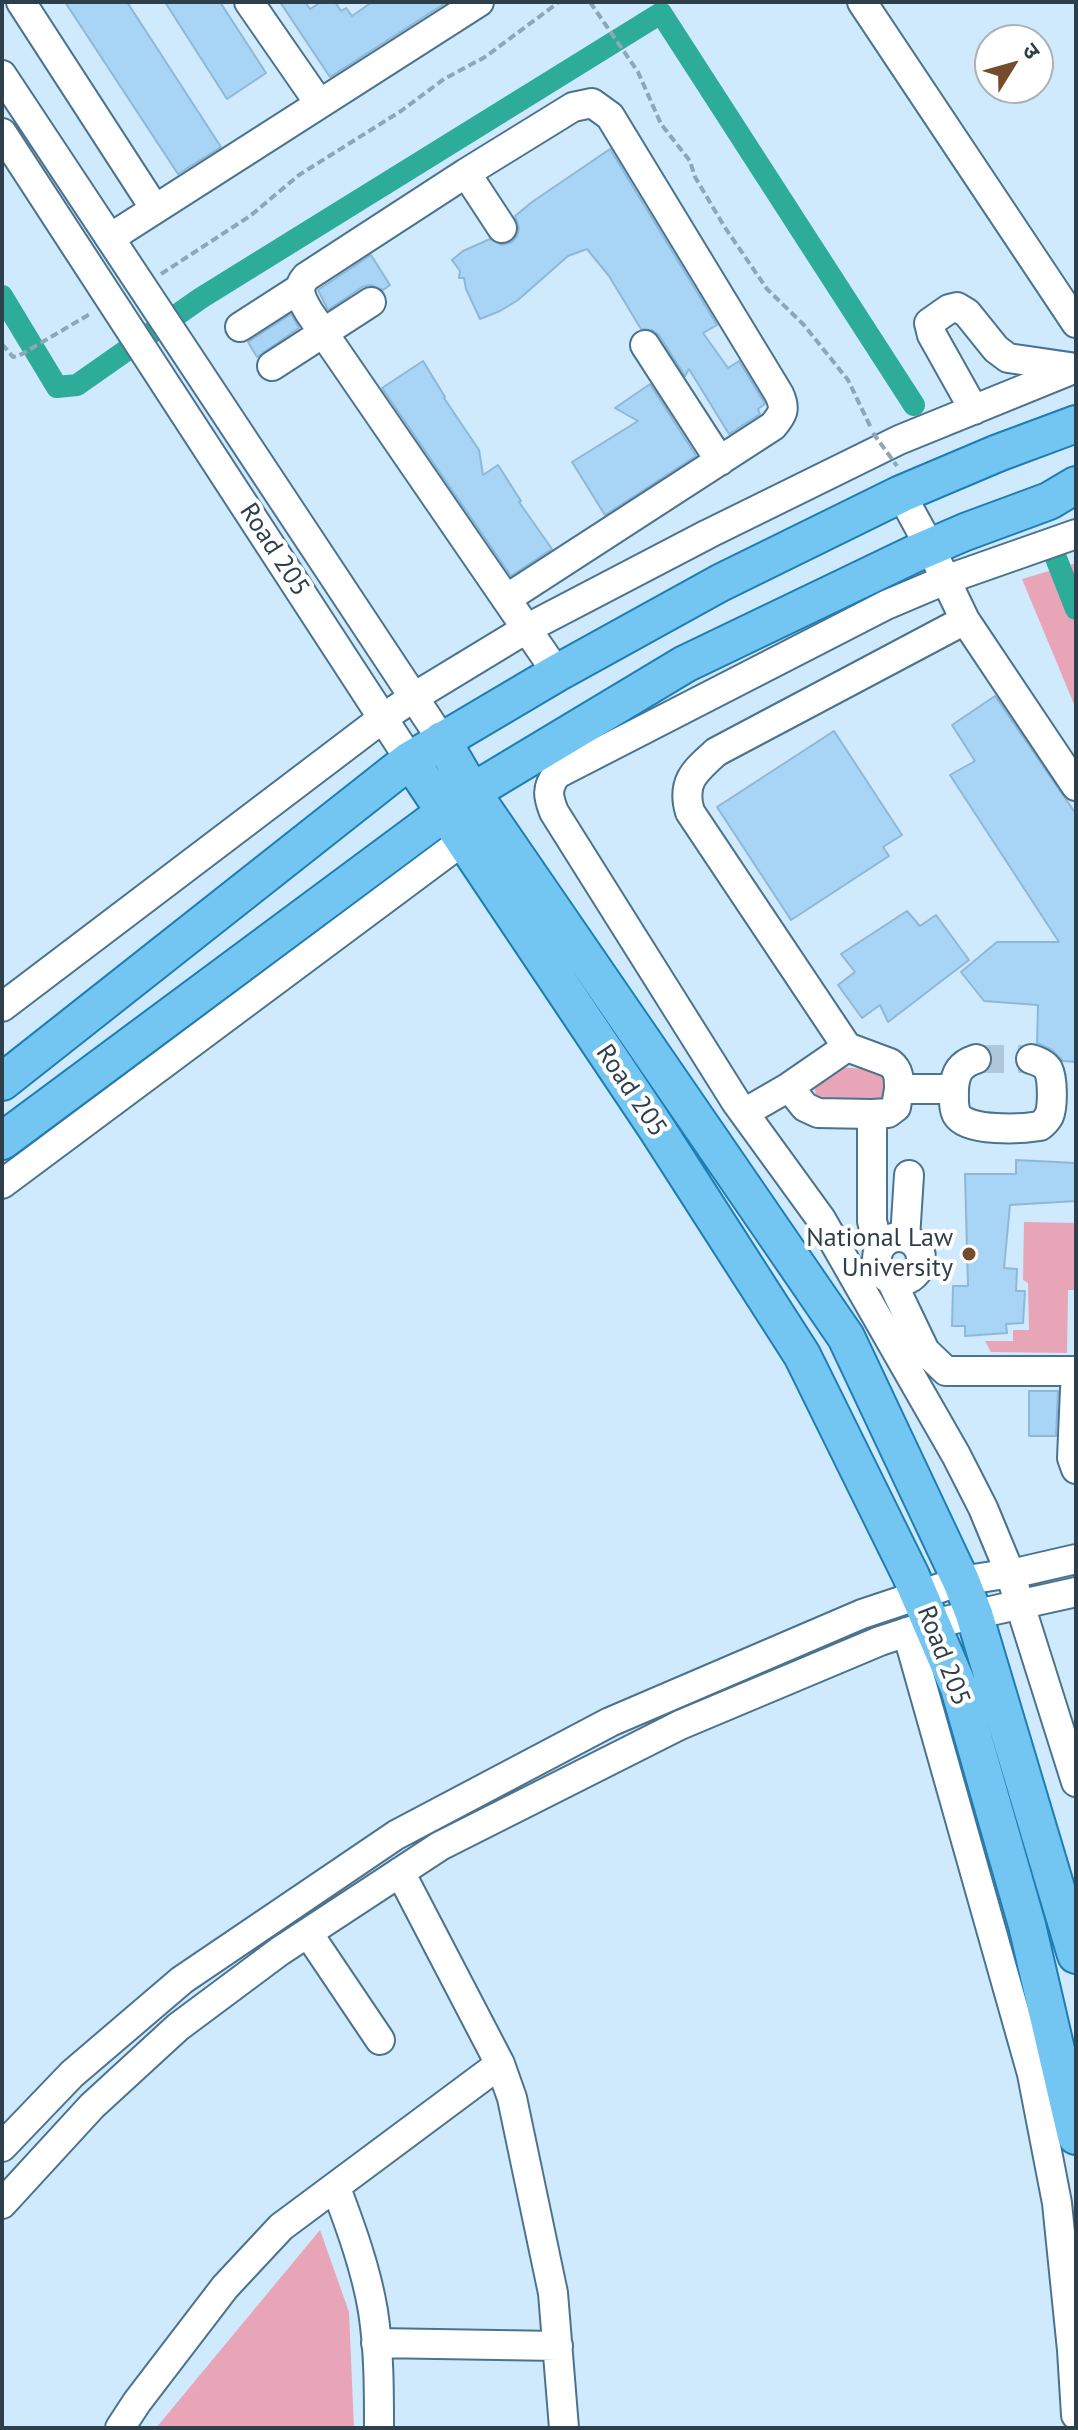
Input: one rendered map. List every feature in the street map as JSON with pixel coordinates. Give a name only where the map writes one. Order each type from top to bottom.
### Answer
[{"type":"main road","points":[[2,1082],[410,760],[442,740],[899,480],[998,453],[1076,424]]},
{"type":"main road","points":[[2,1141],[460,814],[685,664],[930,547],[1049,501],[1076,485]]},
{"type":"main road","name":"Road 205","points":[[442,740],[460,814],[802,1355],[919,1617],[959,1688],[1027,1925],[1076,2136]]},
{"type":"main road","name":"Road 205","points":[[410,760],[460,814],[846,1337],[968,1598],[1076,1955]]},
{"type":"street","points":[[21,2],[155,209]]},
{"type":"street","points":[[249,2],[319,103]]},
{"type":"street","points":[[110,238],[479,2]]},
{"type":"street","points":[[862,2],[1076,323]]},
{"type":"street","name":"Road 205","points":[[2,75],[442,740]]},
{"type":"street","points":[[240,327],[299,289],[306,277],[573,107],[592,103],[610,116],[784,405],[783,414],[773,426],[506,599]]},
{"type":"street","name":"Road 205","points":[[2,133],[410,760]]},
{"type":"street","points":[[466,173],[502,228]]},
{"type":"street","points":[[299,289],[323,333],[557,673]]},
{"type":"street","points":[[272,366],[371,302]]},
{"type":"street","points":[[974,410],[932,335],[929,323],[949,309],[957,307],[967,313],[996,349],[1008,358],[1076,368]]},
{"type":"street","points":[[645,345],[720,461]]},
{"type":"street","points":[[6,996],[383,718],[526,629],[708,534],[899,440],[1076,368]]},
{"type":"street","points":[[899,480],[965,620],[1076,786]]},
{"type":"street","points":[[1076,534],[945,580],[886,605],[557,774],[550,783],[548,796],[554,812],[744,1113],[828,1232],[956,1455],[983,1508],[1010,1573],[1076,1782]]},
{"type":"street","points":[[789,1087],[805,1107],[818,1113],[872,1114],[888,1113],[896,1107],[899,1089],[896,1067],[847,1047],[690,812],[685,795],[690,779],[716,752],[965,620]]},
{"type":"street","points":[[2,1184],[460,814]]},
{"type":"street","points":[[744,1113],[847,1047]]},
{"type":"street","points":[[976,1059],[960,1068],[954,1089],[958,1116],[967,1124],[980,1127],[1040,1126],[1047,1120],[1051,1079],[1048,1069],[1041,1062],[1031,1059]]},
{"type":"street","points":[[899,1089],[954,1089]]},
{"type":"street","points":[[872,1114],[872,1221],[892,1243]]},
{"type":"street","points":[[892,1243],[911,1241],[920,1252],[920,1266],[906,1280],[891,1280],[884,1276],[877,1263],[892,1243],[909,1175]]},
{"type":"street","points":[[891,1280],[925,1351],[946,1371],[1075,1380],[1072,1458],[1076,1469]]},
{"type":"street","points":[[2,2204],[92,2106],[178,2027],[308,1933],[440,1846],[680,1725],[968,1598],[1010,1573],[1076,1559]]},
{"type":"street","points":[[968,1598],[1021,1605],[1076,1592]]},
{"type":"street","points":[[2,2147],[72,2074],[182,1980],[396,1835],[610,1722],[862,1614],[919,1617]]},
{"type":"street","points":[[919,1617],[1032,2074],[1057,2203],[1076,2415]]},
{"type":"street","points":[[400,1872],[500,2064],[512,2098],[553,2293],[564,2428]]},
{"type":"street","points":[[308,1933],[380,2040]]},
{"type":"street","points":[[120,2428],[225,2287],[281,2227],[500,2064]]},
{"type":"street","points":[[2,2156],[27,2174]]},
{"type":"street","points":[[336,2188],[358,2249],[373,2310],[380,2373],[379,2428]]},
{"type":"street","points":[[376,2343],[558,2346]]},
{"type":"path","points":[[146,293],[250,216],[299,175],[401,111],[444,79],[485,57],[559,2]]},
{"type":"path","points":[[590,2],[638,72],[661,124],[690,161],[695,177],[724,226],[767,289],[804,325],[848,380],[899,480]]},
{"type":"path","points":[[2,344],[13,357],[118,311]]},
{"type":"shaded area","points":[[1076,563],[1076,709],[1022,579]]},
{"type":"shaded area","points":[[836,1067],[881,1070],[894,1079],[888,1102],[831,1106],[816,1095],[813,1082]]},
{"type":"shaded area","points":[[1024,1222],[1076,1223],[1076,1290],[1068,1290],[1067,1353],[991,1352],[985,1341],[1013,1341],[1013,1330],[1029,1330],[1028,1283],[1023,1280]]},
{"type":"shaded area","points":[[320,2230],[349,2312],[354,2428],[156,2428]]},
{"type":"building","points":[[65,2],[127,2],[221,147],[178,174]]},
{"type":"building","points":[[165,2],[220,2],[266,73],[227,99]]},
{"type":"building","points":[[280,2],[305,2],[310,9],[321,2],[335,2],[341,11],[346,8],[352,16],[372,2],[447,2],[330,77]]},
{"type":"building","points":[[610,149],[717,325],[703,333],[728,368],[739,361],[765,404],[758,409],[760,414],[729,434],[689,369],[685,376],[659,335],[652,330],[641,329],[609,276],[587,249],[568,256],[518,300],[480,319],[464,278],[459,278],[460,271],[452,260],[463,251],[490,239],[502,245],[512,242],[519,228],[515,216]]},
{"type":"building","points":[[371,255],[390,285],[383,290],[371,285],[362,287],[328,310],[318,290]]},
{"type":"building","points":[[291,314],[299,328],[257,357],[248,342]]},
{"type":"building","points":[[423,361],[479,450],[483,475],[498,465],[552,549],[511,576],[382,388]]},
{"type":"building","points":[[650,384],[696,456],[605,515],[572,462],[638,421],[615,408]]},
{"type":"building","points":[[995,696],[1076,814],[1076,1062],[1063,1061],[1052,1050],[1037,1043],[1038,1005],[984,1001],[961,972],[997,942],[1059,942],[950,775],[975,761],[952,725]]},
{"type":"building","points":[[834,731],[902,835],[883,847],[889,856],[791,920],[717,807]]},
{"type":"building","points":[[907,911],[920,926],[936,915],[969,960],[888,1022],[880,1005],[862,1018],[838,985],[855,972],[841,954]]},
{"type":"building","points":[[1016,1160],[1076,1163],[1076,1201],[1010,1205],[1004,1268],[1017,1269],[1016,1291],[1025,1291],[1023,1323],[1006,1324],[1007,1333],[965,1336],[965,1326],[952,1326],[953,1286],[968,1286],[965,1174],[1016,1174]]},
{"type":"building","points":[[1029,1391],[1058,1391],[1056,1436],[1029,1436]]},
{"type":"waterway","points":[[2,296],[57,387],[77,385],[201,298],[661,13],[914,405]]},
{"type":"waterway","points":[[1054,553],[1076,609]]},
{"type":"tunnel","points":[[976,1059],[1031,1059]]},
{"type":"place","name":"National Law University","points":[[969,1254]]}]
